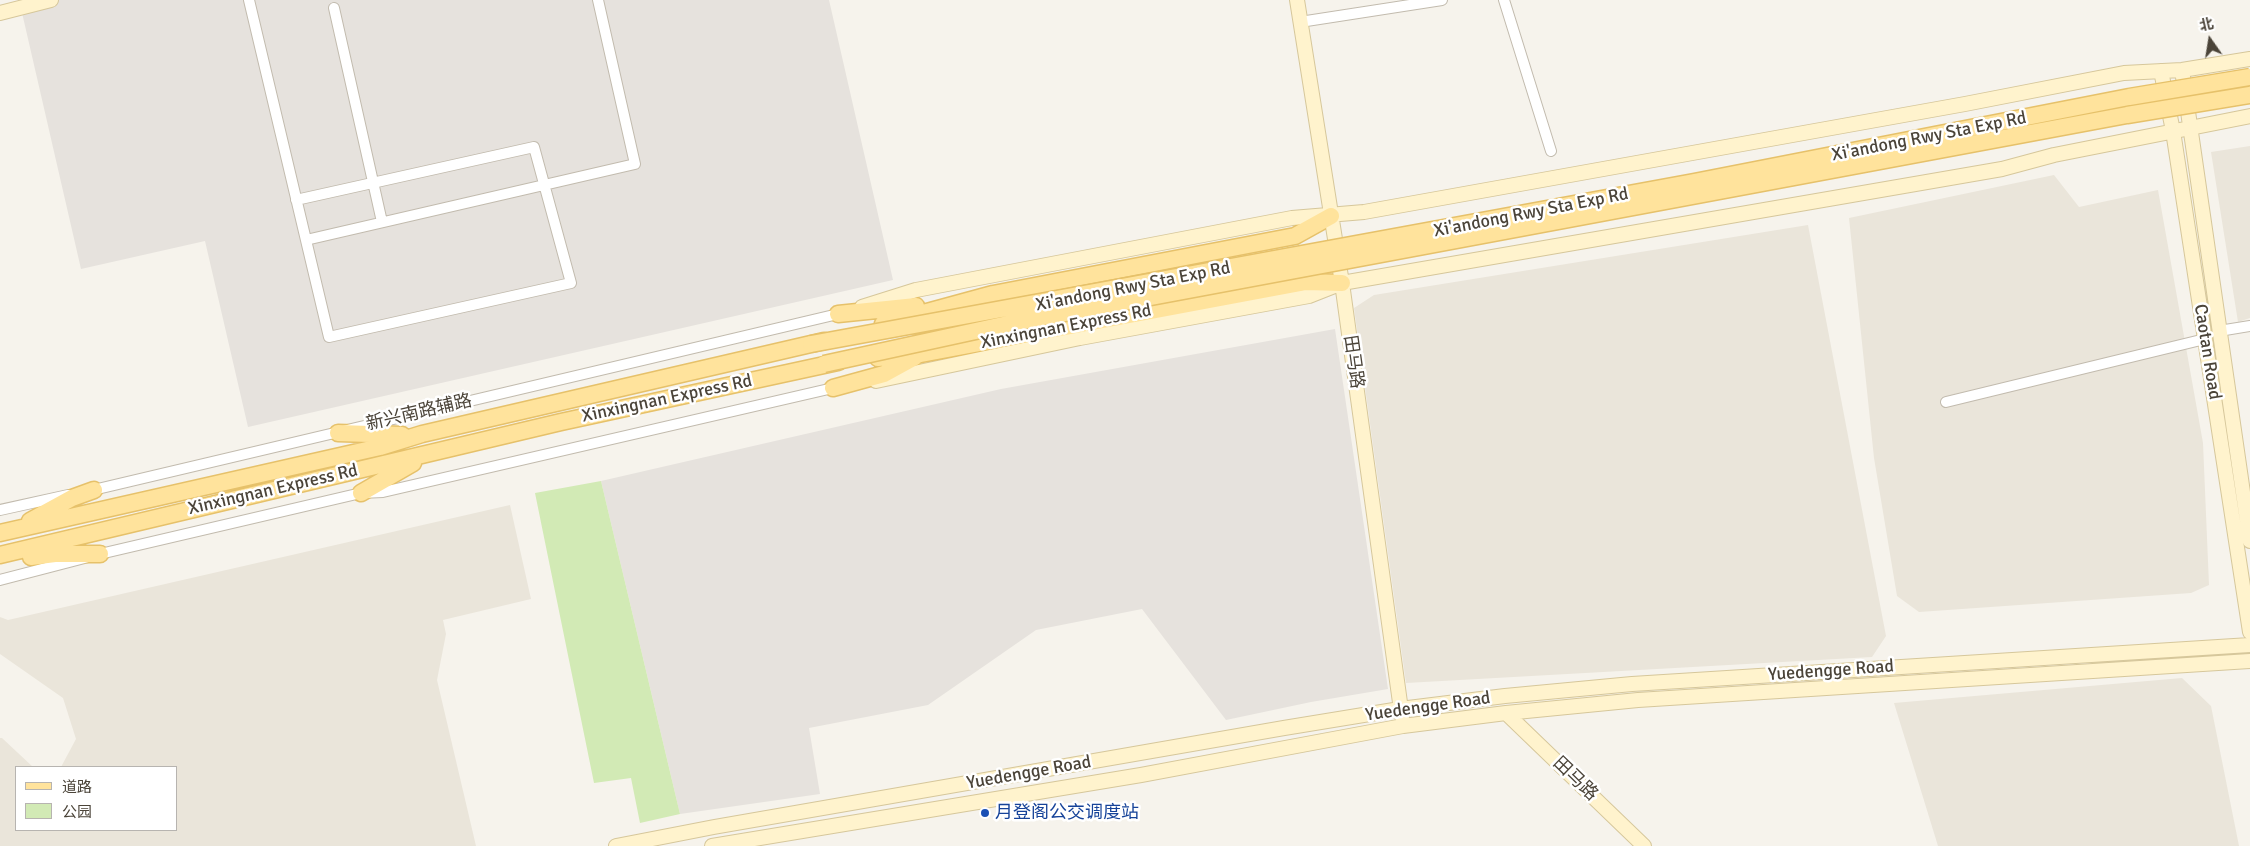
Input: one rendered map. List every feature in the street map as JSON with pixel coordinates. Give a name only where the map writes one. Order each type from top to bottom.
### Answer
[{"type":"main road","points":[[0,13],[51,0]]},
{"type":"main road","name":"田马路","points":[[1297,0],[1342,283],[1403,726]]},
{"type":"main road","points":[[838,314],[916,290],[1292,218],[1364,212],[1955,106],[2124,73],[2182,70],[2250,59]]},
{"type":"main road","name":"Caotan Road","points":[[2182,70],[2250,541]]},
{"type":"main road","name":"Caotan Road","points":[[2161,71],[2174,131],[2250,632]]},
{"type":"main road","name":"Xi'andong Rwy Sta Exp Rd","points":[[811,344],[1644,192],[2129,97],[2250,77]]},
{"type":"main road","name":"Xi'andong Rwy Sta Exp Rd","points":[[824,364],[1016,322],[2118,117],[2250,95]]},
{"type":"main road","points":[[833,388],[882,380],[1080,338],[1308,296],[1342,283],[2002,169],[2054,155],[2250,116]]},
{"type":"main road","name":"Xinxingnan Express Rd","points":[[0,533],[380,447],[422,434],[811,344],[992,294],[1295,236],[1331,216]]},
{"type":"main road","name":"Xinxingnan Express Rd","points":[[0,555],[430,453],[824,364],[921,354],[1306,282],[1342,283]]},
{"type":"main road","points":[[838,314],[892,310],[992,294]]},
{"type":"main road","points":[[833,388],[884,374],[921,354]]},
{"type":"main road","points":[[338,432],[388,435],[422,434]]},
{"type":"main road","points":[[361,493],[430,453]]},
{"type":"main road","points":[[17,529],[56,506],[94,490]]},
{"type":"main road","points":[[0,559],[55,554],[100,554]]},
{"type":"main road","points":[[0,564],[34,556]]},
{"type":"main road","name":"Yuedengge Road","points":[[616,846],[812,810],[1400,709],[1505,696],[1632,684],[2250,645]]},
{"type":"main road","name":"Yuedengge Road","points":[[712,846],[1132,776],[1403,726],[1506,713],[1658,699],[2250,661]]},
{"type":"main road","name":"田马路","points":[[1506,713],[1644,846]]},
{"type":"street","points":[[249,0],[296,200],[329,337],[571,283],[534,147],[296,200]]},
{"type":"street","points":[[306,240],[635,164],[598,0]]},
{"type":"street","points":[[1300,22],[1442,0]]},
{"type":"street","points":[[1504,0],[1551,151]]},
{"type":"street","points":[[334,8],[382,222]]},
{"type":"street","name":"新兴南路辅路","points":[[0,510],[94,490],[838,314]]},
{"type":"street","points":[[2219,331],[2250,326]]},
{"type":"street","points":[[1946,402],[2205,340]]},
{"type":"street","points":[[0,580],[100,554],[361,493],[383,492],[833,388]]},
{"type":"shaded area","points":[[37,0],[829,0],[893,280],[248,427],[205,241],[81,269],[20,4]]},
{"type":"shaded area","points":[[2250,146],[2250,318],[2238,322],[2211,152]]},
{"type":"shaded area","points":[[2054,175],[2079,207],[2158,190],[2203,443],[2209,585],[2191,593],[1919,612],[1897,596],[1874,458],[1849,218]]},
{"type":"shaded area","points":[[1808,225],[1886,636],[1872,657],[1406,683],[1354,308],[1374,295]]},
{"type":"shaded area","points":[[1335,329],[1388,689],[1311,702],[1226,720],[1142,609],[1036,630],[928,705],[809,728],[820,794],[680,814],[601,481],[1001,389]]},
{"type":"shaded area","points":[[510,505],[531,599],[443,620],[446,634],[437,680],[476,846],[0,846],[0,738],[32,766],[15,766],[15,831],[178,831],[178,766],[62,766],[76,739],[63,698],[0,654],[0,617],[8,620]]},
{"type":"shaded area","points":[[2182,678],[2211,706],[2239,846],[1938,846],[1894,703]]},
{"type":"green space","points":[[601,481],[680,814],[640,823],[631,778],[594,783],[535,493]]},
{"type":"place","name":"月登阁公交调度站","points":[[985,813]]}]
